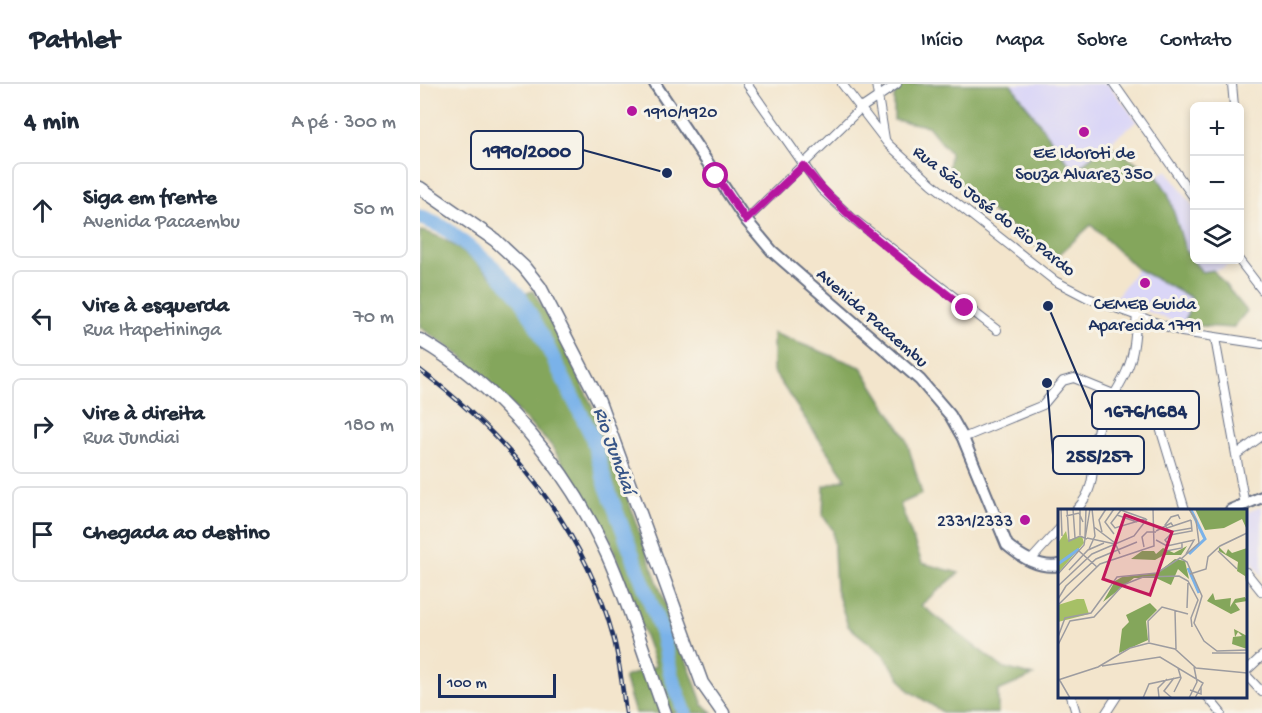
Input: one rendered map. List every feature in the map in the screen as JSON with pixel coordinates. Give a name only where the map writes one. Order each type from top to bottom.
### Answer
[{"type":"main road","name":"Avenida Pacaembu","points":[[655,84],[746,220],[771,251],[920,380],[950,415],[963,438],[1001,536],[1020,557],[1030,561]]},
{"type":"main road","points":[[420,188],[495,240],[524,267],[540,287],[599,401],[702,683],[723,713]]},
{"type":"main road","points":[[420,340],[462,369],[507,409],[546,452],[581,504],[607,555],[665,713]]},
{"type":"main road","points":[[1234,509],[1262,497]]},
{"type":"main road","points":[[1030,561],[1058,565]]},
{"type":"street","points":[[747,84],[821,189],[851,217],[997,330]]},
{"type":"street","name":"Rua São José do Rio Pardo","points":[[842,84],[886,141],[932,184],[1055,281],[1088,298],[1182,332],[1262,344]]},
{"type":"street","points":[[876,84],[886,141]]},
{"type":"street","points":[[746,220],[861,109],[897,84]]},
{"type":"street","points":[[1114,84],[1190,192]]},
{"type":"street","points":[[1232,84],[1234,102]]},
{"type":"street","points":[[1242,264],[1262,290]]},
{"type":"street","points":[[1077,509],[1089,494],[1097,429],[1132,358],[1137,315]]},
{"type":"street","points":[[1215,338],[1245,505]]},
{"type":"street","points":[[963,438],[1043,405],[1067,378],[1074,378],[1155,411],[1185,509]]},
{"type":"street","points":[[1236,455],[1262,436]]},
{"type":"street","points":[[1030,561],[1058,529]]},
{"type":"street","points":[[1247,574],[1262,592]]},
{"type":"street","points":[[1247,671],[1262,656]]},
{"type":"street","points":[[1247,675],[1262,692]]},
{"type":"street","points":[[1072,698],[1076,713]]},
{"type":"street","points":[[1106,713],[1116,698]]},
{"type":"street","points":[[1209,698],[1221,713]]},
{"type":"shaded area","name":"EE Idoroti de Souza Alvarez 350","points":[[1011,84],[1108,84],[1137,121],[1074,171]]},
{"type":"shaded area","points":[[1167,170],[1190,202],[1190,256],[1168,193],[1157,176]]},
{"type":"shaded area","points":[[1196,264],[1230,264],[1221,269],[1202,272]]},
{"type":"shaded area","name":"CEMEB Guida Aparecida 1791","points":[[1137,269],[1192,298],[1184,325],[1115,299]]},
{"type":"shaded area","points":[[1262,506],[1262,576],[1247,554],[1247,513]]},
{"type":"green space","points":[[902,84],[1011,84],[1074,171],[1108,144],[1157,176],[1168,193],[1186,252],[1190,257],[1190,264],[1196,264],[1202,272],[1213,270],[1247,311],[1233,328],[1184,325],[1192,298],[1137,269],[1091,225],[1054,259],[947,178],[950,153],[928,126],[894,120],[894,96]]},
{"type":"green space","points":[[420,231],[433,234],[458,248],[514,298],[533,291],[564,345],[610,445],[641,538],[703,705],[713,713],[635,713],[624,677],[656,666],[608,534],[551,445],[461,356],[420,327]]},
{"type":"green space","points":[[773,333],[861,367],[906,438],[922,494],[900,504],[922,563],[959,573],[921,605],[1002,667],[1033,676],[998,691],[998,713],[944,713],[908,690],[883,654],[848,626],[836,589],[833,530],[823,516],[824,486],[846,479],[773,371]]},
{"type":"waterway","name":"Rio Jundiaí","points":[[420,217],[445,228],[493,267],[521,298],[538,328],[592,436],[605,482],[662,633],[671,675],[685,713]]},
{"type":"railway","points":[[420,370],[483,424],[512,455],[539,487],[562,522],[583,558],[600,596],[613,636],[626,713]]},
{"type":"place","name":"1910/1920","points":[[632,111]]},
{"type":"place","name":"EE Idoroti de Souza Alvarez 350","points":[[1084,132]]},
{"type":"place","name":"1990/2000","points":[[667,173]]},
{"type":"place","name":"CEMEB Guida Aparecida 1791","points":[[1145,283]]},
{"type":"place","name":"1676/1684","points":[[1048,306]]},
{"type":"place","name":"255/257","points":[[1047,383]]},
{"type":"place","name":"2331/2333","points":[[1025,520]]},
{"type":"route","points":[[716,176],[746,220],[803,166],[821,189],[851,217],[965,308]]}]
